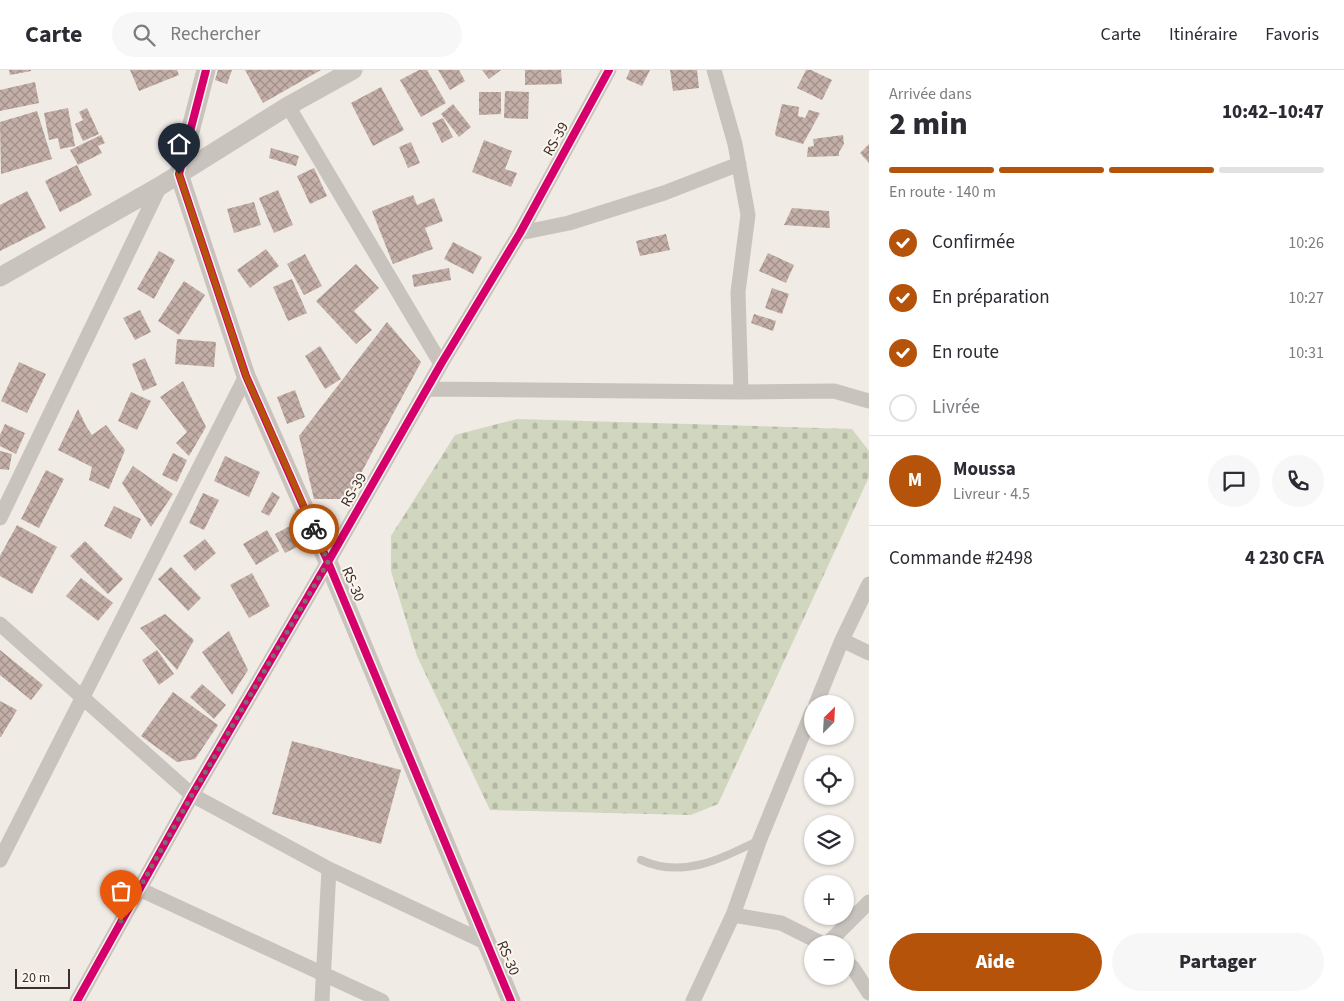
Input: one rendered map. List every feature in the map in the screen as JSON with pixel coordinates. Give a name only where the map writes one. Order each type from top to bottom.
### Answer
[{"type":"street","points":[[179,174],[206,70]]},
{"type":"street","points":[[0,277],[160,186],[288,106],[353,70]]},
{"type":"street","name":"RS-39","points":[[77,1001],[192,795],[441,364],[520,233],[609,70]]},
{"type":"street","points":[[714,70],[739,164],[748,215],[738,292],[741,392]]},
{"type":"street","points":[[288,106],[441,364]]},
{"type":"street","points":[[520,233],[569,223],[664,193],[739,164]]},
{"type":"street","name":"RS-30","points":[[179,174],[246,376],[328,562],[511,1001]]},
{"type":"street","points":[[0,518],[160,186]]},
{"type":"street","points":[[0,860],[246,376]]},
{"type":"street","points":[[428,389],[834,391],[869,401]]},
{"type":"street","points":[[820,695],[842,640],[869,584]]},
{"type":"street","points":[[0,624],[192,795],[329,869],[486,943]]},
{"type":"street","points":[[842,640],[869,653]]},
{"type":"street","points":[[693,1001],[733,914],[760,839],[804,732]]},
{"type":"street","points":[[322,1001],[329,869]]},
{"type":"street","points":[[139,890],[382,1001]]},
{"type":"street","points":[[836,935],[869,902]]},
{"type":"street","points":[[733,914],[781,923],[805,935]]},
{"type":"street","points":[[854,970],[869,993]]},
{"type":"lane","points":[[641,860],[654,866],[692,867],[725,857],[760,839]]},
{"type":"green space","points":[[517,419],[852,429],[869,451],[869,477],[718,804],[691,815],[490,810],[417,656],[391,571],[391,536],[455,435]]},
{"type":"building","points":[[9,70],[31,70],[31,71],[10,75]]},
{"type":"building","points":[[130,70],[177,70],[179,75],[139,91]]},
{"type":"building","points":[[218,70],[232,70],[227,84],[215,80]]},
{"type":"building","points":[[245,70],[321,70],[263,103]]},
{"type":"building","points":[[419,70],[427,70],[446,103],[421,117],[400,80]]},
{"type":"building","points":[[438,70],[459,70],[465,81],[450,90]]},
{"type":"building","points":[[482,70],[501,70],[489,79]]},
{"type":"building","points":[[525,70],[561,70],[562,84],[525,85]]},
{"type":"building","points":[[630,70],[650,70],[642,86],[626,79]]},
{"type":"building","points":[[670,70],[697,70],[699,88],[673,91]]},
{"type":"building","points":[[806,70],[811,70],[832,80],[822,100],[797,88]]},
{"type":"building","points":[[35,82],[39,103],[0,111],[0,90]]},
{"type":"building","points":[[381,87],[404,130],[373,146],[351,103]]},
{"type":"building","points":[[505,91],[529,92],[528,119],[504,118]]},
{"type":"building","points":[[479,92],[501,92],[501,114],[479,115]]},
{"type":"building","points":[[453,104],[471,127],[459,137],[441,114]]},
{"type":"building","points":[[782,104],[799,107],[798,116],[805,118],[809,110],[820,113],[803,144],[776,136],[775,133]]},
{"type":"building","points":[[68,108],[75,146],[60,149],[58,138],[49,140],[44,113]]},
{"type":"building","points":[[87,108],[99,134],[83,141],[75,124],[83,120],[79,112]]},
{"type":"building","points":[[37,111],[52,159],[1,174],[0,122]]},
{"type":"building","points":[[443,118],[453,137],[442,143],[432,123]]},
{"type":"building","points":[[101,135],[105,143],[98,146],[102,153],[78,165],[70,150]]},
{"type":"building","points":[[843,135],[844,144],[839,152],[839,156],[807,157],[808,147],[814,146],[813,139]]},
{"type":"building","points":[[484,140],[512,151],[505,169],[517,173],[511,187],[472,172]]},
{"type":"building","points":[[411,142],[420,163],[408,168],[399,147]]},
{"type":"building","points":[[869,144],[869,163],[860,153]]},
{"type":"building","points":[[271,148],[299,156],[296,166],[269,158]]},
{"type":"building","points":[[77,165],[92,195],[60,212],[45,181]]},
{"type":"building","points":[[314,168],[327,196],[310,204],[297,176]]},
{"type":"building","points":[[278,190],[293,225],[274,233],[259,198]]},
{"type":"building","points":[[27,191],[46,228],[0,251],[0,205]]},
{"type":"building","points":[[413,195],[417,205],[434,198],[443,221],[425,228],[433,249],[393,264],[372,211]]},
{"type":"building","points":[[254,202],[261,225],[234,233],[227,209]]},
{"type":"building","points":[[792,208],[829,211],[830,228],[784,225]]},
{"type":"building","points":[[666,234],[670,250],[640,256],[636,241]]},
{"type":"building","points":[[453,242],[482,257],[473,274],[444,259]]},
{"type":"building","points":[[266,249],[279,266],[250,288],[237,270]]},
{"type":"building","points":[[159,251],[175,260],[154,299],[137,289]]},
{"type":"building","points":[[768,253],[794,265],[786,283],[759,271]]},
{"type":"building","points":[[305,254],[322,286],[304,295],[287,264]]},
{"type":"building","points":[[356,264],[379,288],[354,311],[372,330],[356,344],[316,301]]},
{"type":"building","points":[[449,268],[451,280],[414,287],[412,275]]},
{"type":"building","points":[[292,279],[307,313],[288,321],[273,287]]},
{"type":"building","points":[[184,281],[205,295],[179,335],[158,321]]},
{"type":"building","points":[[772,288],[789,294],[782,314],[765,308]]},
{"type":"building","points":[[140,310],[151,332],[135,340],[123,318]]},
{"type":"building","points":[[754,314],[776,321],[773,331],[751,323]]},
{"type":"building","points":[[387,322],[421,362],[347,499],[314,499],[299,436]]},
{"type":"building","points":[[177,339],[216,342],[214,367],[175,364]]},
{"type":"building","points":[[320,346],[341,379],[325,389],[305,356]]},
{"type":"building","points":[[145,358],[157,385],[143,391],[132,364]]},
{"type":"building","points":[[19,362],[46,374],[27,413],[1,401]]},
{"type":"building","points":[[183,381],[206,427],[189,456],[176,443],[187,432],[160,397]]},
{"type":"building","points":[[295,390],[305,417],[287,424],[277,397]]},
{"type":"building","points":[[131,392],[151,401],[137,430],[118,421]]},
{"type":"building","points":[[78,409],[92,435],[106,425],[125,450],[109,489],[89,480],[92,467],[58,450]]},
{"type":"building","points":[[5,424],[25,433],[16,454],[0,446],[0,435]]},
{"type":"building","points":[[0,451],[12,454],[9,470],[0,469]]},
{"type":"building","points":[[173,453],[187,460],[177,482],[162,475]]},
{"type":"building","points":[[225,456],[260,472],[249,497],[214,481]]},
{"type":"building","points":[[133,466],[173,494],[151,527],[122,483]]},
{"type":"building","points":[[46,470],[64,479],[39,528],[21,519]]},
{"type":"building","points":[[272,492],[280,497],[269,516],[261,512]]},
{"type":"building","points":[[203,493],[219,500],[204,530],[189,523]]},
{"type":"building","points":[[114,506],[141,519],[131,539],[104,526]]},
{"type":"building","points":[[17,525],[57,547],[32,594],[0,576],[0,556]]},
{"type":"building","points":[[290,526],[301,545],[285,553],[275,534]]},
{"type":"building","points":[[267,530],[279,551],[256,565],[243,544]]},
{"type":"building","points":[[205,539],[216,553],[195,571],[183,556]]},
{"type":"building","points":[[85,541],[123,579],[108,594],[70,556]]},
{"type":"building","points":[[171,567],[201,598],[188,611],[158,579]]},
{"type":"building","points":[[252,573],[270,606],[249,618],[230,585]]},
{"type":"building","points":[[81,578],[113,603],[98,621],[66,596]]},
{"type":"building","points":[[165,614],[194,640],[177,670],[140,628]]},
{"type":"building","points":[[229,631],[248,670],[232,695],[202,652]]},
{"type":"building","points":[[0,650],[43,685],[31,700],[0,675]]},
{"type":"building","points":[[157,650],[174,674],[159,685],[142,660]]},
{"type":"building","points":[[202,684],[226,705],[214,719],[190,697]]},
{"type":"building","points":[[173,692],[218,725],[195,759],[177,762],[141,736]]},
{"type":"building","points":[[0,701],[17,710],[1,737],[0,737]]},
{"type":"building","points":[[292,741],[401,770],[381,844],[272,814]]},
{"type":"cycle path","points":[[206,70],[179,174],[246,376],[328,562],[511,1001]]},
{"type":"cycle path","points":[[77,1001],[192,795],[441,364],[520,233],[609,70]]},
{"type":"way so far","points":[[121,921],[328,562],[314,529]]},
{"type":"route","points":[[179,174],[246,376],[314,529]]}]
